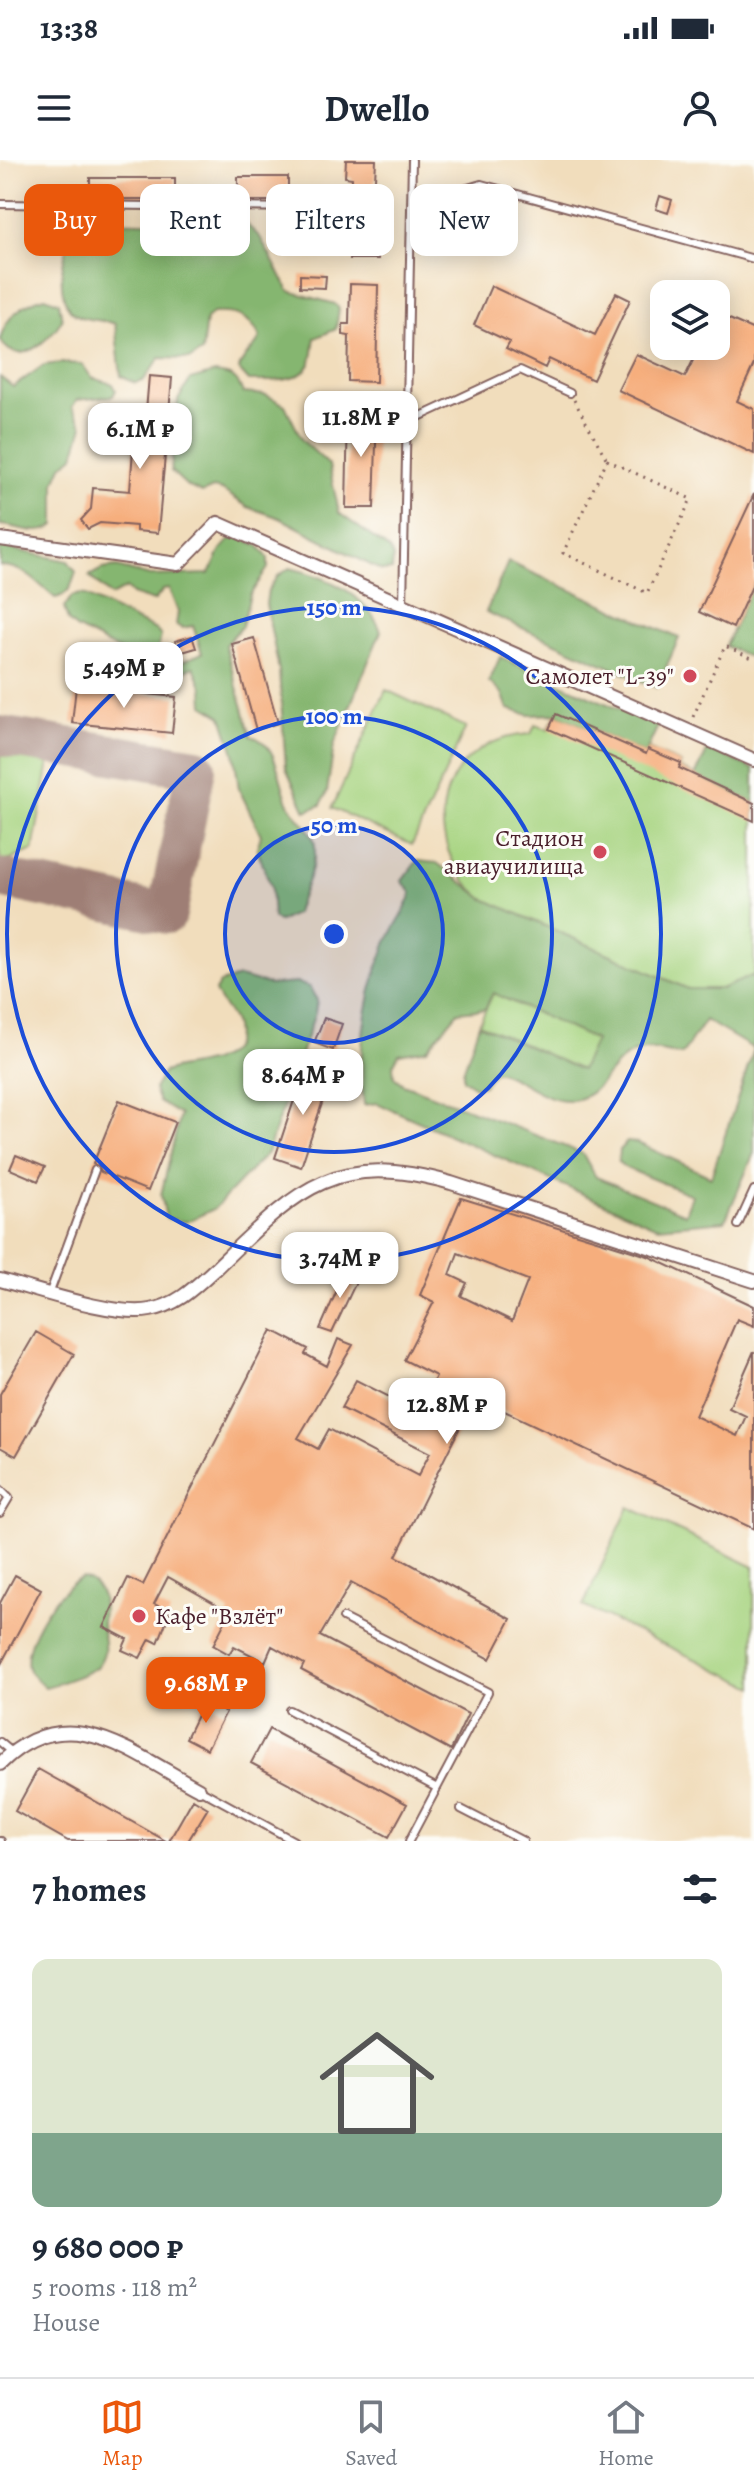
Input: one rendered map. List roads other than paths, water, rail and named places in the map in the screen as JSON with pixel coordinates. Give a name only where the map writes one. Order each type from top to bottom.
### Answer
[{"type":"street","points":[[0,539],[178,564],[218,523],[754,760]]},
{"type":"street","points":[[0,1280],[129,1311],[170,1304],[191,1291],[301,1193],[343,1175],[375,1169],[403,1171],[451,1183],[754,1281]]},
{"type":"street","points":[[0,1764],[12,1752],[56,1734],[88,1732],[199,1789]]},
{"type":"lane","points":[[411,184],[412,160]]},
{"type":"lane","points":[[518,194],[754,259]]},
{"type":"lane","points":[[0,204],[266,207]]},
{"type":"lane","points":[[403,605],[410,256]]},
{"type":"lane","points":[[408,422],[520,370],[570,393]]},
{"type":"lane","points":[[50,1292],[95,1170]]},
{"type":"lane","points":[[738,1225],[754,1190]]},
{"type":"lane","points":[[0,1489],[9,1498],[0,1513]]},
{"type":"lane","points":[[343,1618],[488,1692],[409,1841]]},
{"type":"lane","points":[[289,1710],[437,1788]]},
{"type":"lane","points":[[0,1742],[12,1752]]},
{"type":"lane","points":[[199,1789],[294,1841]]},
{"type":"lane","points":[[461,1809],[523,1841]]},
{"type":"place","name":"Самолет \"L-39\"","points":[[690,676]]},
{"type":"place","name":"Стадион авиаучилища","points":[[600,852]]},
{"type":"place","name":"Кафе \"Взлёт\"","points":[[139,1616]]}]
